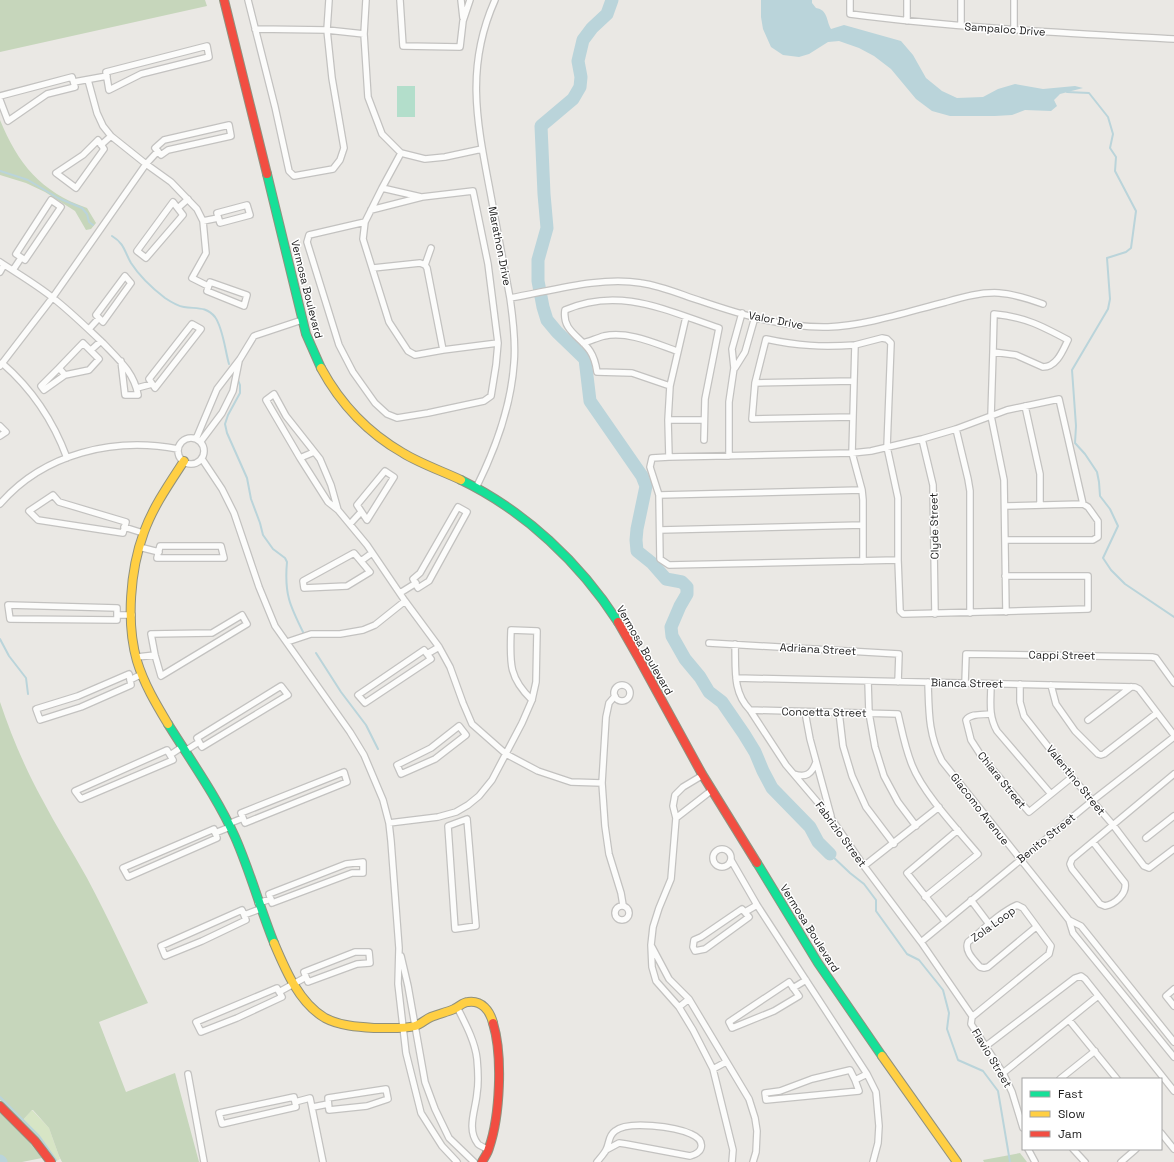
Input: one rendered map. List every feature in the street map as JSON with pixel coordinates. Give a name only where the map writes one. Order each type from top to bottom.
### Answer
[{"type":"main road","name":"Vermosa Boulevard","points":[[224,0],[302,320],[310,348],[325,373],[337,392],[355,414],[380,436],[404,453],[476,488],[504,505],[541,534],[574,565],[595,590],[614,615],[628,638],[703,775],[824,972],[957,1162]]},
{"type":"main road","points":[[184,461],[160,499],[143,533],[140,547],[134,580],[132,615],[133,640],[142,674],[150,692],[183,749],[207,785],[229,826],[281,962],[294,984],[310,1006],[325,1018],[342,1024],[374,1028],[414,1026],[428,1018],[457,1007],[465,1002],[474,1002],[484,1006],[492,1017],[497,1045],[499,1077],[495,1119],[489,1150],[482,1162]]},
{"type":"main road","points":[[0,1106],[35,1140],[51,1162]]},
{"type":"street","points":[[248,0],[275,107],[288,171],[294,176],[333,169],[340,160],[344,148],[332,78],[327,30],[329,0]]},
{"type":"street","points":[[366,0],[364,34],[368,97],[382,134],[401,153],[425,159],[445,157],[482,149]]},
{"type":"street","points":[[400,0],[403,46],[460,47],[463,21],[470,0]]},
{"type":"street","points":[[461,0],[463,21]]},
{"type":"street","name":"Marathon Drive","points":[[476,488],[499,438],[511,396],[515,361],[510,298],[482,149],[475,96],[477,61],[484,28],[495,0]]},
{"type":"street","name":"Sampaloc Drive","points":[[850,0],[850,14],[907,21],[1014,30],[1174,40]]},
{"type":"street","points":[[907,0],[907,21]]},
{"type":"street","points":[[961,0],[961,25]]},
{"type":"street","points":[[1014,0],[1014,30]]},
{"type":"street","points":[[255,29],[327,30],[364,34]]},
{"type":"street","points":[[207,46],[209,58],[140,74],[109,90],[106,76],[106,72],[207,46]]},
{"type":"street","points":[[0,96],[72,76],[75,87],[47,94],[8,121],[0,100]]},
{"type":"street","points":[[74,82],[106,76]]},
{"type":"street","points":[[88,80],[97,113],[103,126],[111,136],[171,182],[197,209],[202,221],[206,253],[192,278],[208,286]]},
{"type":"street","points":[[67,458],[56,432],[42,407],[24,384],[1,364],[53,297],[146,164],[158,151],[156,148],[164,140],[229,126],[231,136],[168,150],[161,155],[158,151]]},
{"type":"street","points":[[101,145],[111,136]]},
{"type":"street","points":[[98,140],[101,145],[104,149],[76,188],[56,173],[83,155],[98,140]]},
{"type":"street","points":[[401,153],[365,222],[364,239],[390,322],[408,351],[416,355],[442,350],[498,344]]},
{"type":"street","points":[[382,188],[422,197]]},
{"type":"street","points":[[365,222],[309,235],[307,242],[339,345],[353,372],[375,403],[387,414],[397,418],[435,412],[484,401],[491,396],[498,344],[488,264],[473,191],[422,197],[371,210]]},
{"type":"street","points":[[178,208],[188,199]]},
{"type":"street","points":[[51,200],[61,206],[25,260],[21,258],[16,254],[51,200]]},
{"type":"street","points":[[173,202],[178,208],[183,215],[146,258],[137,251],[173,202]]},
{"type":"street","points":[[247,205],[250,215],[220,222],[218,218],[217,213],[247,205]]},
{"type":"street","points":[[202,221],[218,218]]},
{"type":"street","points":[[431,248],[425,265],[427,268],[442,350]]},
{"type":"street","points":[[13,270],[21,258]]},
{"type":"street","points":[[373,268],[420,263],[425,265]]},
{"type":"street","points":[[0,272],[2,264],[53,297],[121,361],[129,371],[137,388],[138,395],[125,395],[121,361]]},
{"type":"street","points":[[124,276],[130,283],[103,322],[99,318],[96,315],[124,276]]},
{"type":"street","name":"Valor Drive","points":[[510,298],[608,281],[632,281],[654,285],[712,305],[755,317],[811,327],[844,326],[974,294],[1009,294],[1043,304]]},
{"type":"street","points":[[210,282],[247,295],[244,306],[207,291],[208,286],[210,282]]},
{"type":"street","points":[[670,386],[632,373],[597,372],[596,364],[590,352],[569,329],[564,319],[565,310],[575,306],[611,300],[631,301],[651,305],[719,328],[708,382],[704,420],[704,440]]},
{"type":"street","points":[[729,456],[729,402],[734,368],[732,349],[742,313]]},
{"type":"street","points":[[993,352],[1016,354],[1044,367],[1048,367],[1063,351],[1068,340],[1038,324],[1024,319],[994,314],[993,352],[992,416],[1004,480],[1006,612]]},
{"type":"street","points":[[669,457],[668,420],[670,386],[686,317]]},
{"type":"street","points":[[734,368],[745,352],[755,317]]},
{"type":"street","points":[[88,329],[99,318]]},
{"type":"street","points":[[198,440],[217,389],[240,359],[254,336],[302,320]]},
{"type":"street","points":[[192,324],[201,329],[155,388],[152,384],[149,379],[192,324]]},
{"type":"street","points":[[583,343],[604,336],[634,337],[677,351]]},
{"type":"street","points":[[853,417],[752,419],[756,383],[766,339],[786,344],[808,346],[855,344],[882,338],[891,343],[887,447],[898,498],[900,611],[903,614],[1088,609],[1088,576],[1005,576]]},
{"type":"street","points":[[91,350],[101,342]]},
{"type":"street","points":[[83,343],[99,359],[89,370],[65,375],[44,390],[41,386],[59,368],[83,343]]},
{"type":"street","points":[[855,344],[852,453],[862,490],[863,561]]},
{"type":"street","points":[[198,440],[222,413],[233,391],[240,359]]},
{"type":"street","points":[[59,368],[65,375]]},
{"type":"street","points":[[756,383],[854,381]]},
{"type":"street","points":[[137,388],[152,384]]},
{"type":"street","points":[[338,510],[331,485],[320,459],[286,416],[274,394],[266,400],[328,502],[338,510],[350,524],[439,648],[450,667],[472,724],[506,754],[538,771],[571,782],[602,783]]},
{"type":"street","points":[[898,560],[669,565],[660,559],[659,495],[650,467],[652,458],[852,453],[922,439],[1025,406],[1059,399],[1083,504]]},
{"type":"street","points":[[1025,406],[1040,474],[1040,505]]},
{"type":"street","points":[[668,420],[704,420]]},
{"type":"street","points":[[0,426],[6,432],[0,436]]},
{"type":"street","points":[[956,429],[970,491],[970,613]]},
{"type":"street","points":[[188,438],[198,440],[203,444],[204,452],[202,459],[199,462],[191,464],[180,458],[178,449],[184,440],[188,438]]},
{"type":"street","name":"Clyde Street","points":[[922,439],[933,485],[935,614]]},
{"type":"street","points":[[0,504],[15,488],[29,477],[44,468],[67,458],[93,450],[121,446],[150,445],[178,449]]},
{"type":"street","points":[[300,458],[314,452]]},
{"type":"street","points":[[202,459],[222,489],[234,513],[262,594],[275,626],[350,732],[364,755],[383,800],[389,823],[399,948],[398,984],[406,1053],[421,1112],[442,1146],[457,1162]]},
{"type":"street","points":[[384,470],[394,477],[367,520],[361,512],[357,505],[384,470]]},
{"type":"street","points":[[659,495],[862,490]]},
{"type":"street","points":[[53,495],[59,502],[126,522],[124,527],[122,533],[38,520],[29,512],[53,495]]},
{"type":"street","points":[[1005,506],[1083,504],[1088,507],[1098,521],[1098,537],[1093,540],[1005,540]]},
{"type":"street","points":[[458,507],[468,512],[429,581],[418,588],[416,583],[413,579],[420,573],[458,507]]},
{"type":"street","points":[[350,524],[361,512]]},
{"type":"street","points":[[660,530],[863,525]]},
{"type":"street","points":[[124,527],[143,533]]},
{"type":"street","points":[[160,546],[221,546],[224,558],[157,558],[159,552],[160,546]]},
{"type":"street","points":[[140,547],[159,552]]},
{"type":"street","points":[[354,553],[361,561],[370,572],[347,586],[304,588],[303,581],[354,553]]},
{"type":"street","points":[[361,561],[372,553]]},
{"type":"street","points":[[400,593],[416,583]]},
{"type":"street","points":[[286,642],[311,634],[340,634],[363,630],[375,625],[405,601]]},
{"type":"street","points":[[8,605],[117,608],[117,615],[117,620],[10,619],[8,605]]},
{"type":"street","points":[[117,615],[132,615]]},
{"type":"street","points":[[242,615],[247,624],[161,676],[155,655],[151,634],[212,633],[242,615]]},
{"type":"street","points":[[389,823],[438,817],[456,812],[480,796],[492,780],[532,700],[536,682],[537,631],[511,630],[511,655],[514,677],[522,690],[532,700]]},
{"type":"street","name":"Adriana Street","points":[[709,643],[899,654],[898,682]]},
{"type":"street","name":"Fabrizio Street","points":[[735,644],[738,693],[743,703],[750,710],[794,774],[831,818],[864,866],[921,942],[972,1016]]},
{"type":"street","points":[[428,654],[439,648]]},
{"type":"street","points":[[424,650],[428,654],[431,659],[365,703],[358,695],[424,650]]},
{"type":"street","name":"Cappi Street","points":[[965,683],[966,654],[1152,657],[1159,661],[1174,683]]},
{"type":"street","points":[[137,657],[155,655]]},
{"type":"street","points":[[129,674],[130,680],[131,685],[88,704],[40,720],[36,709],[78,696],[129,674]]},
{"type":"street","points":[[130,680],[142,674]]},
{"type":"street","name":"Bianca Street","points":[[736,678],[1131,686]]},
{"type":"street","points":[[868,681],[870,713],[875,747],[884,776],[898,802],[916,826]]},
{"type":"street","name":"Giacomo Avenue","points":[[928,682],[930,725],[936,750],[942,761],[1069,920],[1073,933],[1174,1057]]},
{"type":"street","points":[[991,684],[990,714],[997,731],[1051,794]]},
{"type":"street","name":"Valentino Street","points":[[1020,684],[1020,702],[1024,716],[1144,866],[1149,868],[1174,849]]},
{"type":"street","points":[[1051,685],[1056,704],[1075,731],[1098,754],[1101,755],[1157,713]]},
{"type":"street","points":[[281,686],[288,695],[202,747],[199,742],[197,738],[281,686]]},
{"type":"street","points":[[1088,720],[1131,686],[1139,689],[1174,736]]},
{"type":"street","points":[[615,696],[609,703],[606,717],[602,783],[605,826],[609,854],[621,893],[623,905]]},
{"type":"street","name":"Concetta Street","points":[[750,710],[898,714],[912,766],[924,787],[939,807]]},
{"type":"street","points":[[805,712],[810,738],[831,818]]},
{"type":"street","points":[[839,712],[843,746],[852,776],[866,807],[894,844]]},
{"type":"street","name":"Chiara Street","points":[[990,714],[970,715],[966,720],[971,740],[982,757],[1029,812],[1072,777]]},
{"type":"street","points":[[463,731],[472,724]]},
{"type":"street","points":[[459,726],[463,731],[466,735],[435,759],[401,774],[397,765],[431,748],[459,726]]},
{"type":"street","name":"Benito Street","points":[[921,942],[1020,859],[1174,736]]},
{"type":"street","points":[[170,755],[199,742]]},
{"type":"street","points":[[166,750],[170,755],[173,760],[81,799],[75,791],[166,750]]},
{"type":"street","points":[[794,774],[800,776],[809,773],[813,770],[816,762]]},
{"type":"street","points":[[344,772],[347,782],[244,823],[243,818],[241,813],[344,772]]},
{"type":"street","points":[[1093,842],[1125,883],[1126,889],[1124,893],[1110,905],[1105,906],[1100,904],[1072,869],[1070,864],[1072,859],[1174,774]]},
{"type":"street","points":[[703,775],[683,787],[675,796],[673,806],[676,818],[671,879],[653,927],[651,945],[652,966],[656,981],[679,1007],[694,1030],[713,1069],[733,1150],[732,1162]]},
{"type":"street","points":[[676,818],[712,790]]},
{"type":"street","points":[[864,866],[894,844],[939,807],[978,854],[925,896]]},
{"type":"street","points":[[456,812],[456,822]]},
{"type":"street","points":[[1146,838],[1174,816]]},
{"type":"street","points":[[215,833],[243,818]]},
{"type":"street","points":[[468,819],[476,926],[455,929],[448,826],[456,822],[468,819]]},
{"type":"street","points":[[214,829],[215,833],[218,838],[128,878],[123,868],[214,829]]},
{"type":"street","points":[[945,921],[907,873],[958,830]]},
{"type":"street","points":[[731,860],[758,906],[867,1074],[876,1092],[879,1126],[878,1144],[873,1162]]},
{"type":"street","points":[[363,862],[363,873],[352,873],[272,903],[271,899],[269,894],[346,864],[363,862]]},
{"type":"street","points":[[244,915],[271,899]]},
{"type":"street","points":[[971,900],[990,924]]},
{"type":"street","points":[[745,912],[748,918],[705,949],[694,951],[693,947],[695,939],[701,937],[742,909],[745,912],[758,906]]},
{"type":"street","name":"Zola Loop","points":[[1036,926],[988,967],[980,967],[967,950],[966,946],[968,942],[990,924],[1017,906],[1023,908],[1051,946],[1051,951]]},
{"type":"street","points":[[242,910],[244,915],[246,920],[202,941],[165,956],[161,946],[242,910]]},
{"type":"street","name":"Giacomo Avenue","points":[[1069,920],[1081,926],[1174,1042]]},
{"type":"street","points":[[1085,947],[1093,940]]},
{"type":"street","points":[[651,945],[668,979],[689,999],[749,1099],[755,1118],[756,1152],[753,1162]]},
{"type":"street","points":[[399,948],[408,986],[425,1082],[435,1109],[449,1138],[474,1162]]},
{"type":"street","name":"Flavio Street","points":[[1022,1125],[1012,1092],[1003,1073],[971,1024],[972,1016],[1051,951]]},
{"type":"street","points":[[355,952],[369,952],[370,962],[357,964],[308,982],[306,977],[304,972],[355,952]]},
{"type":"street","points":[[986,1046],[1075,978],[1081,976],[1085,979],[1174,1091]]},
{"type":"street","points":[[279,992],[306,977]]},
{"type":"street","points":[[793,988],[806,980]]},
{"type":"street","points":[[789,982],[793,988],[799,996],[774,1011],[732,1028],[729,1022],[789,982]]},
{"type":"street","points":[[277,988],[279,992],[282,997],[237,1018],[201,1032],[196,1022],[277,988]]},
{"type":"street","points":[[1174,989],[1166,996],[1174,1006]]},
{"type":"street","points":[[1003,1073],[1098,996]]},
{"type":"street","points":[[679,1007],[689,999]]},
{"type":"street","points":[[457,1007],[477,1057],[477,1094],[472,1118],[472,1130],[478,1144],[489,1150]]},
{"type":"street","points":[[1070,1020],[1116,1078]]},
{"type":"street","points":[[1061,1078],[1095,1051]]},
{"type":"street","points":[[713,1069],[726,1062]]},
{"type":"street","points":[[850,1070],[855,1080],[859,1092],[766,1100],[765,1093],[780,1091],[812,1079],[850,1070]]},
{"type":"street","points":[[1067,1073],[1070,1078]]},
{"type":"street","points":[[188,1074],[204,1162]]},
{"type":"street","points":[[855,1080],[867,1074]]},
{"type":"street","points":[[386,1089],[388,1099],[367,1106],[329,1110],[328,1104],[328,1098],[386,1089]]},
{"type":"street","points":[[294,1097],[295,1102],[296,1107],[222,1124],[220,1113],[294,1097]]},
{"type":"street","points":[[295,1102],[310,1098],[323,1162]]},
{"type":"street","points":[[313,1107],[328,1104]]},
{"type":"street","points":[[597,1162],[606,1150],[610,1136],[616,1130],[627,1126],[642,1126],[683,1131],[698,1138],[702,1145],[700,1151],[696,1155],[690,1156],[619,1143],[606,1150]]},
{"type":"street","points":[[1162,1134],[1174,1150]]},
{"type":"street","points":[[1029,1150],[1035,1162]]},
{"type":"street","points":[[1074,1150],[1085,1162]]},
{"type":"street","points":[[1121,1162],[1135,1150]]},
{"type":"green space","points":[[0,0],[205,0],[207,6],[0,52]]},
{"type":"green space","points":[[397,86],[415,86],[415,117],[397,117]]},
{"type":"green space","points":[[0,120],[15,150],[23,163],[33,174],[44,185],[57,194],[87,208],[96,223],[91,229],[86,230],[75,211],[45,192],[26,183],[0,175]]},
{"type":"green space","points":[[0,702],[24,763],[47,809],[95,893],[148,1003],[99,1022],[126,1092],[175,1073],[199,1162],[62,1162],[49,1128],[33,1110],[21,1122],[0,1100]]},
{"type":"green space","points":[[32,1110],[49,1128],[60,1159],[55,1162],[40,1140],[21,1122]]},
{"type":"green space","points":[[0,1113],[29,1142],[42,1158],[22,1162],[0,1162]]},
{"type":"green space","points":[[1020,1153],[1027,1162],[984,1162],[983,1160]]},
{"type":"water","points":[[761,0],[812,0],[812,3],[816,8],[825,13],[831,29],[844,25],[901,41],[913,55],[926,78],[942,91],[957,98],[983,97],[998,89],[1015,84],[1043,89],[1075,86],[1083,88],[1060,94],[1054,100],[1057,106],[1051,111],[1025,110],[1012,115],[950,116],[932,111],[916,99],[891,69],[874,56],[859,48],[839,41],[828,42],[809,54],[799,57],[783,55],[771,47],[763,29]]},
{"type":"waterway","points":[[612,0],[607,14],[592,28],[583,40],[578,61],[581,77],[580,87],[573,99],[541,126],[547,228],[538,260],[538,281],[543,307],[547,320],[557,332],[585,359],[590,401],[642,476],[646,486],[637,529],[637,551],[652,563],[666,579],[682,582],[687,587],[687,594],[671,627],[672,636],[685,659],[700,677],[709,692],[722,702],[744,734],[755,752],[772,788],[810,827],[818,842],[830,854]]},
{"type":"waterway","points":[[1067,92],[1089,93],[1108,117],[1113,134],[1110,148],[1116,157],[1115,171],[1136,211],[1131,248],[1126,252],[1107,258],[1110,299],[1108,309],[1072,370],[1076,426],[1075,443],[1085,454],[1097,472],[1100,496],[1110,509],[1118,526],[1103,558],[1111,570],[1125,584],[1174,617]]},
{"type":"waterway","points":[[0,171],[28,180],[58,198],[82,208],[87,214],[89,222],[93,225]]},
{"type":"waterway","points":[[112,236],[122,245],[138,273],[165,298],[174,304],[201,309],[212,313],[218,322],[222,333],[229,364]]},
{"type":"waterway","points":[[238,380],[240,385],[240,393],[228,415],[225,424],[227,433],[247,478],[251,499],[263,535],[273,549],[285,558],[287,562],[286,583],[289,600],[304,634]]},
{"type":"waterway","points":[[0,639],[9,656],[26,678],[28,694]]},
{"type":"waterway","points":[[316,653],[341,692],[366,725],[378,749]]},
{"type":"waterway","points":[[830,854],[864,884],[876,900],[876,911],[907,954],[919,960],[943,990],[949,1013],[947,1029],[958,1060],[983,1071],[998,1091],[1010,1162]]},
{"type":"waterway","points":[[0,1097],[39,1136],[56,1160]]},
{"type":"traffic: fast","points":[[267,174],[306,334],[321,368]]},
{"type":"traffic: fast","points":[[461,480],[507,507],[549,540],[586,579],[618,622]]},
{"type":"traffic: fast","points":[[168,724],[212,793],[228,822],[245,863],[274,943]]},
{"type":"traffic: fast","points":[[757,863],[818,963],[882,1056]]},
{"type":"traffic: slow","points":[[321,368],[346,405],[378,436],[410,457],[461,480]]},
{"type":"traffic: slow","points":[[168,724],[147,686],[137,661],[131,630],[131,596],[135,563],[144,532],[167,487],[184,461]]},
{"type":"traffic: slow","points":[[274,943],[283,964],[300,995],[316,1012],[331,1021],[350,1026],[406,1028],[417,1025],[429,1018],[454,1009],[464,1003],[473,1002],[485,1007],[490,1014],[493,1023]]},
{"type":"traffic: slow","points":[[882,1056],[957,1162]]},
{"type":"traffic: jam","points":[[224,0],[267,174]]},
{"type":"traffic: jam","points":[[618,622],[702,774],[757,863]]},
{"type":"traffic: jam","points":[[482,1162],[488,1152],[493,1135],[498,1103],[498,1052],[493,1023]]},
{"type":"traffic: jam","points":[[0,1106],[35,1141],[51,1162]]}]
